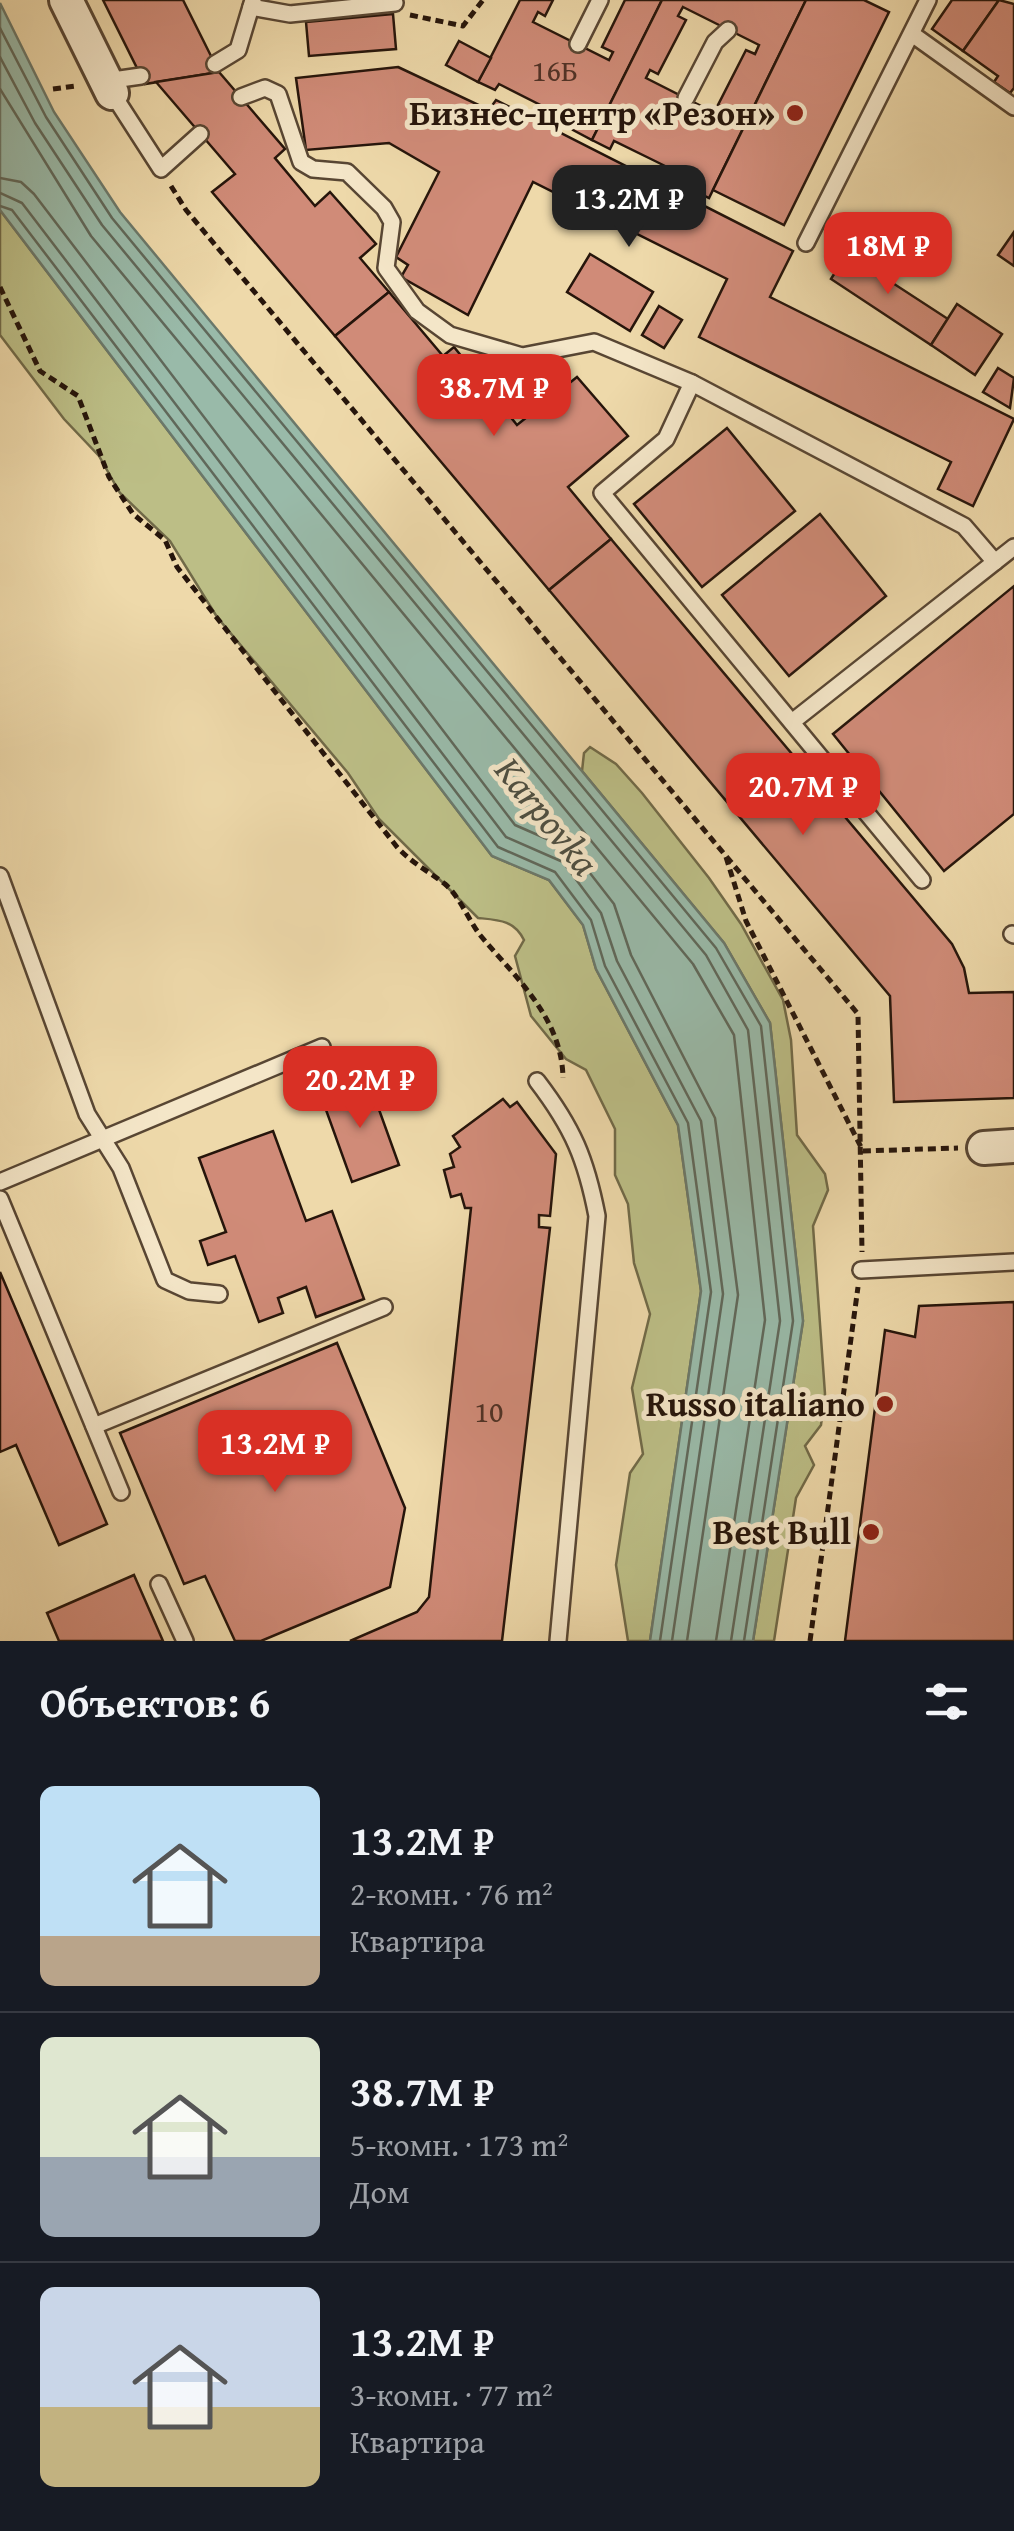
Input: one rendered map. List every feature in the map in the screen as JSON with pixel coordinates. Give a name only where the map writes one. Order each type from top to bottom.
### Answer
[{"type":"street","points":[[66,0],[109,87]]},
{"type":"lane","points":[[578,44],[600,0]]},
{"type":"lane","points":[[806,243],[928,0]]},
{"type":"lane","points":[[215,64],[238,50],[252,3],[290,14],[395,3]]},
{"type":"lane","points":[[686,98],[714,42],[728,30]]},
{"type":"lane","points":[[912,34],[1014,107]]},
{"type":"lane","points":[[141,76],[109,87],[162,169],[200,134]]},
{"type":"lane","points":[[240,98],[265,88],[278,94],[302,162],[313,169],[346,172],[384,208],[392,222],[386,268],[433,327],[522,356],[594,342],[692,383],[964,526],[995,562]]},
{"type":"lane","points":[[692,383],[666,440],[602,493],[922,880]]},
{"type":"lane","points":[[792,722],[1014,547]]},
{"type":"lane","points":[[0,876],[87,1114],[121,1168],[165,1280],[189,1291],[220,1294]]},
{"type":"lane","points":[[0,1182],[322,1047]]},
{"type":"lane","points":[[537,1081],[563,1116],[586,1158],[597,1216],[558,1641]]},
{"type":"lane","points":[[0,1199],[121,1492]]},
{"type":"lane","points":[[861,1270],[1014,1262]]},
{"type":"lane","points":[[94,1426],[384,1307]]},
{"type":"lane","points":[[160,1584],[185,1641]]},
{"type":"path","points":[[395,3],[402,14],[462,26],[483,0]]},
{"type":"path","points":[[162,169],[186,210],[858,1014],[863,1151],[861,1270],[810,1641]]},
{"type":"path","points":[[0,287],[40,371],[78,396],[110,477],[133,514],[164,540],[177,567],[397,846],[418,868],[448,886],[481,936],[507,961],[537,1002],[563,1050],[563,1116]]},
{"type":"path","points":[[726,854],[746,921],[863,1151]]},
{"type":"path","points":[[863,1151],[999,1147]]},
{"type":"green space","points":[[0,210],[492,856],[549,880],[583,925],[596,969],[678,1125],[701,1291],[650,1641],[628,1641],[616,1565],[630,1473],[643,1454],[632,1388],[650,1314],[634,1263],[628,1204],[615,1175],[615,1129],[586,1070],[566,1059],[531,1016],[515,956],[524,940],[520,933],[505,922],[478,918],[379,819],[348,773],[217,617],[170,541],[120,493],[99,456],[64,419],[0,335]]},
{"type":"green space","points":[[590,747],[616,764],[709,878],[741,924],[783,1000],[791,1040],[797,1135],[825,1174],[828,1190],[813,1226],[825,1394],[821,1425],[805,1446],[814,1465],[796,1498],[774,1641],[753,1641],[803,1321],[770,1023],[724,943],[582,771],[584,753]]},
{"type":"water","name":"Karpovka","points":[[0,3],[54,112],[120,212],[724,943],[770,1023],[803,1321],[753,1641],[650,1641],[701,1291],[678,1125],[596,969],[583,925],[549,880],[492,856],[0,210]]},
{"type":"building","points":[[103,0],[183,0],[219,72],[145,84]]},
{"type":"building","points":[[520,0],[553,0],[545,16],[538,12],[533,22],[609,60],[613,52],[602,47],[625,0],[662,0],[592,140],[573,130],[576,123],[499,84],[495,90],[478,82]]},
{"type":"building","points":[[662,0],[806,0],[709,198],[689,188],[693,180],[655,161],[614,141],[610,149],[592,140]],"holes":[[[683,7],[759,45],[755,54],[746,50],[718,105],[727,109],[723,117],[646,78],[650,70],[658,74],[686,20],[678,16]]]},
{"type":"building","name":"Бизнес-центр «Резон»","points":[[806,0],[864,0],[889,12],[784,225],[713,190]]},
{"type":"building","points":[[952,0],[999,0],[963,51],[932,29]]},
{"type":"building","points":[[999,0],[1014,4],[1014,88],[1010,93],[994,82],[998,76],[963,51]]},
{"type":"building","points":[[393,14],[396,49],[309,56],[306,22]]},
{"type":"building","points":[[459,41],[491,58],[478,82],[446,65]]},
{"type":"building","points":[[398,67],[489,110],[496,100],[793,251],[770,297],[1014,419],[973,506],[938,489],[951,462],[699,337],[727,279],[533,182],[468,315],[401,277],[408,265],[396,257],[439,172],[389,143],[306,150],[296,78]]},
{"type":"building","points":[[219,72],[285,149],[275,158],[315,206],[330,192],[376,244],[360,258],[389,292],[335,336],[212,192],[235,174],[156,82]]},
{"type":"building","points":[[1014,232],[1014,266],[998,255]]},
{"type":"building","points":[[851,247],[869,259],[865,265],[948,319],[931,345],[831,279]]},
{"type":"building","points":[[590,254],[653,292],[630,331],[567,292]]},
{"type":"building","points":[[389,292],[443,356],[454,347],[517,425],[577,377],[628,436],[568,487],[611,539],[549,590],[335,336]]},
{"type":"building","points":[[957,304],[1002,334],[975,375],[931,345]]},
{"type":"building","points":[[659,306],[682,320],[664,348],[642,335]]},
{"type":"building","points":[[998,368],[1014,378],[1010,408],[983,392]]},
{"type":"building","points":[[727,428],[795,511],[702,587],[634,504]]},
{"type":"building","points":[[820,514],[886,596],[789,676],[722,595]]},
{"type":"building","points":[[611,539],[952,944],[964,968],[969,993],[1014,992],[1014,1098],[894,1102],[890,996],[549,590]]},
{"type":"building","points":[[1014,586],[1014,814],[944,871],[833,734]]},
{"type":"building","points":[[368,1079],[399,1165],[352,1182],[321,1096]]},
{"type":"building","points":[[503,1099],[510,1107],[517,1102],[556,1154],[550,1216],[539,1215],[539,1227],[550,1228],[502,1641],[350,1641],[417,1612],[429,1597],[471,1208],[465,1208],[461,1194],[451,1197],[444,1170],[454,1167],[450,1154],[460,1147],[453,1136]]},
{"type":"building","points":[[273,1131],[306,1221],[332,1211],[364,1299],[316,1317],[306,1287],[278,1298],[283,1313],[259,1322],[235,1256],[208,1265],[200,1241],[226,1232],[199,1158]]},
{"type":"building","points":[[0,1272],[107,1524],[59,1545],[16,1445],[0,1452]]},
{"type":"building","points":[[1014,1302],[1014,1641],[845,1641],[885,1330],[915,1337],[919,1306]]},
{"type":"building","points":[[337,1343],[405,1508],[390,1587],[261,1641],[235,1641],[205,1576],[184,1584],[120,1433]]},
{"type":"building","points":[[134,1575],[163,1641],[59,1641],[47,1613]]},
{"type":"place","name":"Бизнес-центр «Резон»","points":[[795,113]]},
{"type":"place","name":"Russo italiano","points":[[885,1404]]},
{"type":"place","name":"Best Bull","points":[[871,1532]]}]
